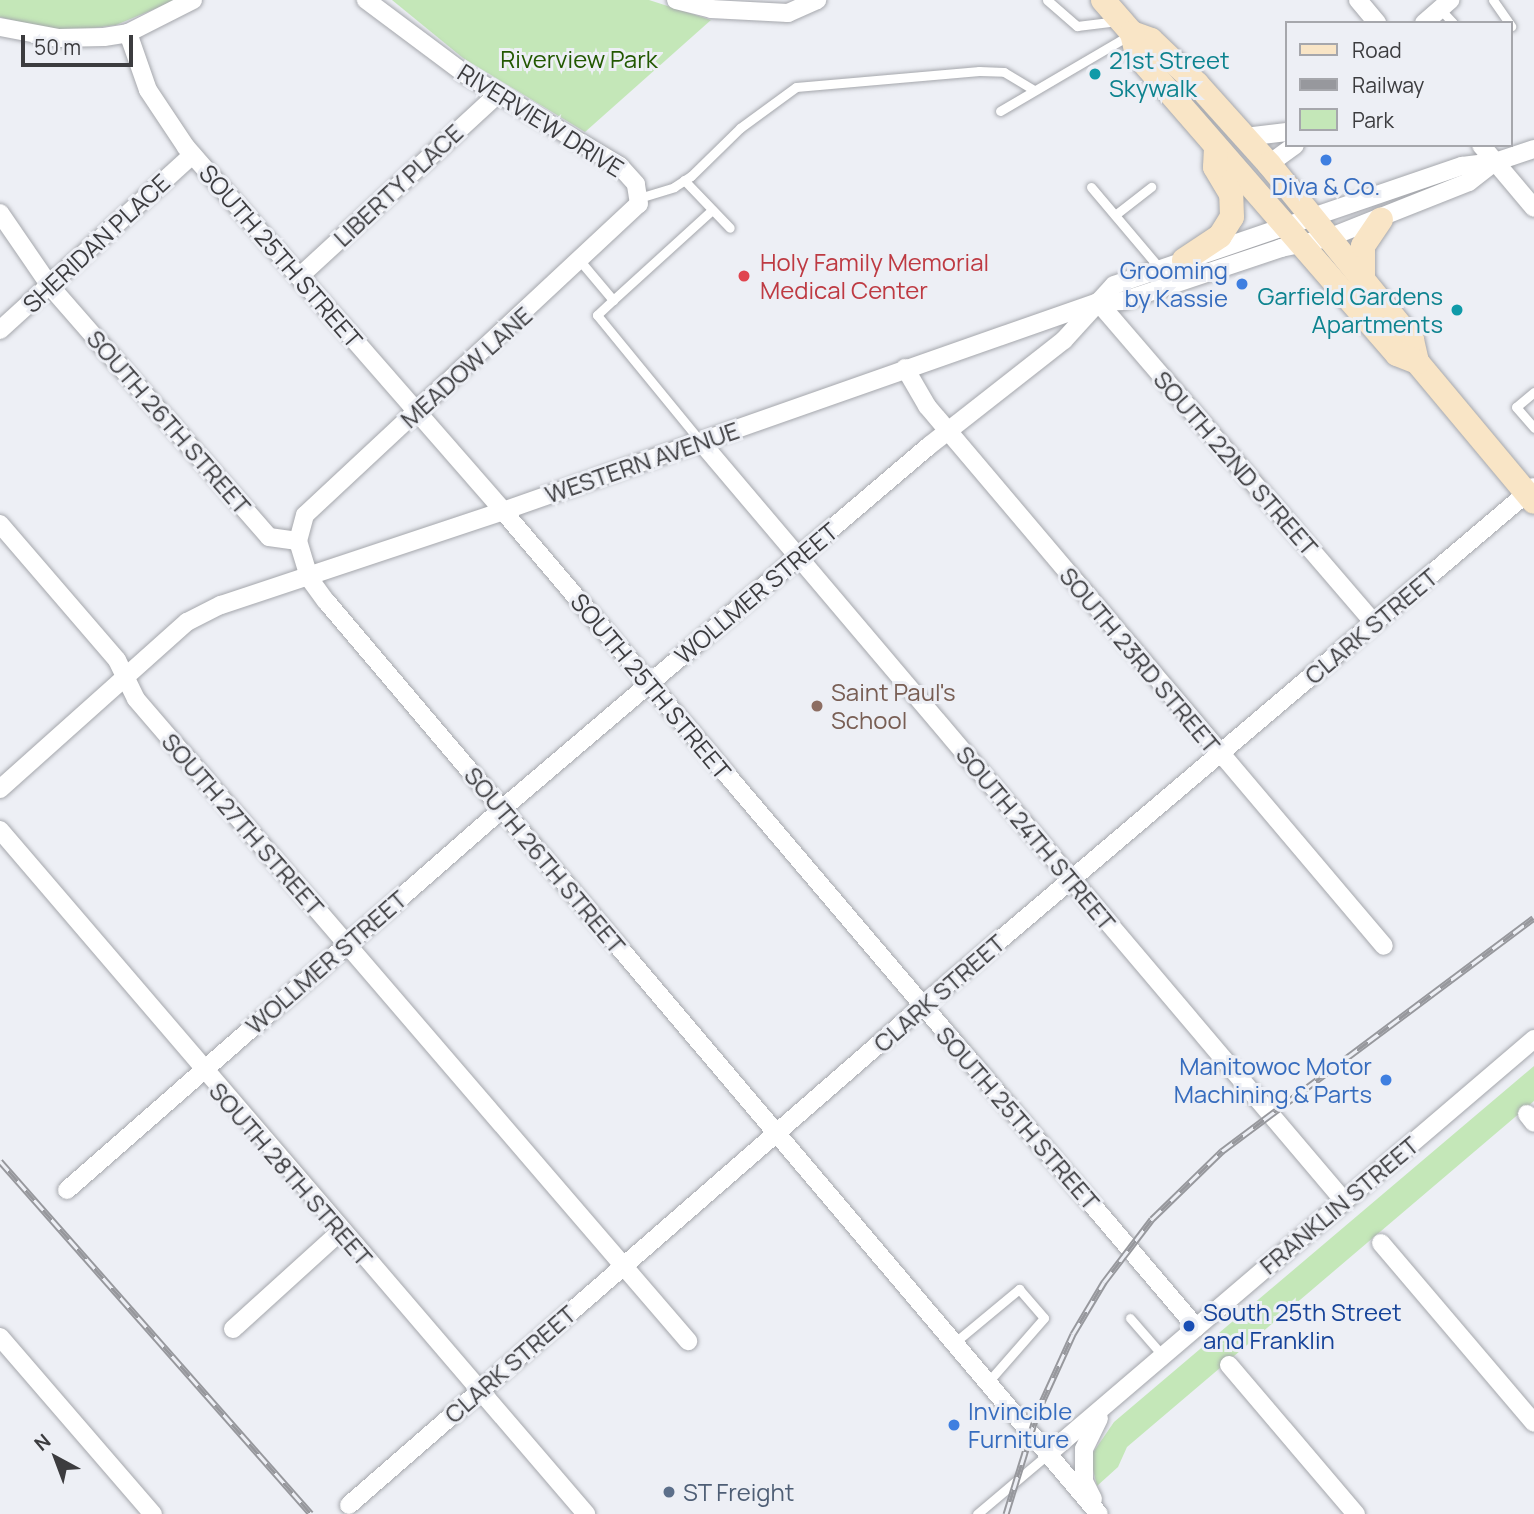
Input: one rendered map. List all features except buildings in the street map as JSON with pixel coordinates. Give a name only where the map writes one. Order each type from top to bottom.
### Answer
[{"type":"main road","points":[[1103,0],[1126,27],[1137,55],[1397,354],[1417,362],[1532,494]]},
{"type":"main road","points":[[1126,27],[1151,40],[1269,164],[1412,340],[1417,362]]},
{"type":"main road","points":[[1223,153],[1269,164]]},
{"type":"main road","points":[[1184,260],[1220,236],[1232,217],[1231,194],[1214,167],[1223,153]]},
{"type":"main road","points":[[1363,281],[1363,246],[1381,219]]},
{"type":"street","points":[[0,27],[59,38],[128,33],[193,0]]},
{"type":"street","name":"RIVERVIEW DRIVE","points":[[366,0],[498,94],[620,166],[636,184],[639,198]]},
{"type":"street","points":[[676,0],[711,9],[788,13],[817,0]]},
{"type":"street","points":[[1358,0],[1375,21]]},
{"type":"street","points":[[1426,21],[1445,4]]},
{"type":"street","name":"SOUTH 25TH STREET","points":[[128,33],[148,90],[192,155],[503,511],[1196,1327]]},
{"type":"street","name":"LIBERTY PLACE","points":[[299,277],[498,94]]},
{"type":"street","points":[[1245,137],[1259,139],[1286,132]]},
{"type":"street","points":[[1269,164],[1292,147]]},
{"type":"street","points":[[1483,147],[1534,208]]},
{"type":"street","name":"WESTERN AVENUE","points":[[127,677],[187,622],[221,605],[309,578],[503,511],[1098,302],[1123,301],[1172,285],[1294,235],[1311,217],[1462,166],[1495,162],[1534,149]]},
{"type":"street","name":"SHERIDAN PLACE","points":[[0,330],[192,155]]},
{"type":"street","name":"WESTERN AVENUE","points":[[1098,302],[1117,283],[1184,260],[1294,235],[1328,238],[1469,182],[1495,162]]},
{"type":"street","name":"MEADOW LANE","points":[[298,541],[305,515],[636,212],[639,198]]},
{"type":"street","name":"SOUTH 26TH STREET","points":[[0,213],[50,286],[269,537],[298,541],[309,578],[775,1135],[1101,1514]]},
{"type":"street","name":"WOLLMER STREET","points":[[67,1190],[502,809],[948,431],[1070,335],[1098,302]]},
{"type":"street","name":"SOUTH 22ND STREET","points":[[1098,302],[1374,623]]},
{"type":"street","name":"SOUTH 23RD STREET","points":[[905,368],[916,392],[948,431],[1219,755],[1384,946]]},
{"type":"street","name":"SOUTH 24TH STREET","points":[[701,442],[1344,1201]]},
{"type":"street","name":"CLARK STREET","points":[[349,1505],[922,1006],[1374,623],[1532,494]]},
{"type":"street","name":"SOUTH 27TH STREET","points":[[0,524],[127,677],[136,699],[688,1341]]},
{"type":"street","points":[[2,783],[127,677]]},
{"type":"street","name":"SOUTH 28TH STREET","points":[[0,830],[202,1071],[586,1514]]},
{"type":"street","name":"FRANKLIN STREET","points":[[1048,1454],[1534,1039]]},
{"type":"street","points":[[233,1329],[341,1231]]},
{"type":"street","points":[[1381,1243],[1534,1423]]},
{"type":"street","points":[[0,1337],[153,1514]]},
{"type":"street","points":[[1229,1365],[1356,1514]]},
{"type":"street","points":[[1101,1514],[1084,1481],[1084,1449],[1095,1423],[1121,1392]]},
{"type":"lane","points":[[1047,0],[1077,26],[1126,27]]},
{"type":"lane","points":[[1493,0],[1508,21]]},
{"type":"lane","points":[[1445,4],[1451,21]]},
{"type":"lane","points":[[1000,111],[1032,89],[1084,64],[1126,27]]},
{"type":"lane","points":[[639,198],[684,180],[740,128],[796,87],[979,71],[1004,72],[1032,89]]},
{"type":"lane","points":[[684,180],[730,228]]},
{"type":"lane","points":[[1091,187],[1172,285]]},
{"type":"lane","points":[[1115,215],[1151,187]]},
{"type":"lane","points":[[701,442],[597,314],[636,280],[647,265],[712,210]]},
{"type":"lane","points":[[581,262],[613,300]]},
{"type":"lane","points":[[1534,392],[1516,407],[1534,428]]},
{"type":"lane","points":[[954,1343],[1019,1289],[1044,1318],[988,1382]]},
{"type":"lane","points":[[1130,1318],[1163,1356]]},
{"type":"lane","points":[[977,1514],[1048,1454]]},
{"type":"green space","points":[[0,0],[176,0],[116,25],[78,30],[45,29],[0,17]]},
{"type":"green space","name":"Riverview Park","points":[[392,0],[649,0],[711,20],[585,132],[463,58]]},
{"type":"green space","points":[[1534,1066],[1534,1101],[1127,1447],[1118,1467],[1097,1486],[1090,1457],[1114,1422]]},
{"type":"railway","points":[[1006,1514],[1037,1413],[1073,1334],[1104,1282],[1152,1219],[1222,1151],[1534,918]]},
{"type":"railway","points":[[0,1161],[311,1514]]},
{"type":"place","name":"21st Street Skywalk","points":[[1095,74]]},
{"type":"place","name":"Diva & Co.","points":[[1326,160]]},
{"type":"place","name":"Holy Family Memorial Medical Center","points":[[744,276]]},
{"type":"place","name":"Grooming by Kassie","points":[[1242,284]]},
{"type":"place","name":"Garfield Gardens Apartments","points":[[1457,310]]},
{"type":"place","name":"Saint Paul's School","points":[[817,706]]},
{"type":"place","name":"Manitowoc Motor Machining & Parts","points":[[1386,1080]]},
{"type":"place","name":"South 25th Street and Franklin","points":[[1189,1326]]},
{"type":"place","name":"Invincible Furniture","points":[[954,1425]]},
{"type":"place","name":"ST Freight","points":[[669,1492]]}]
